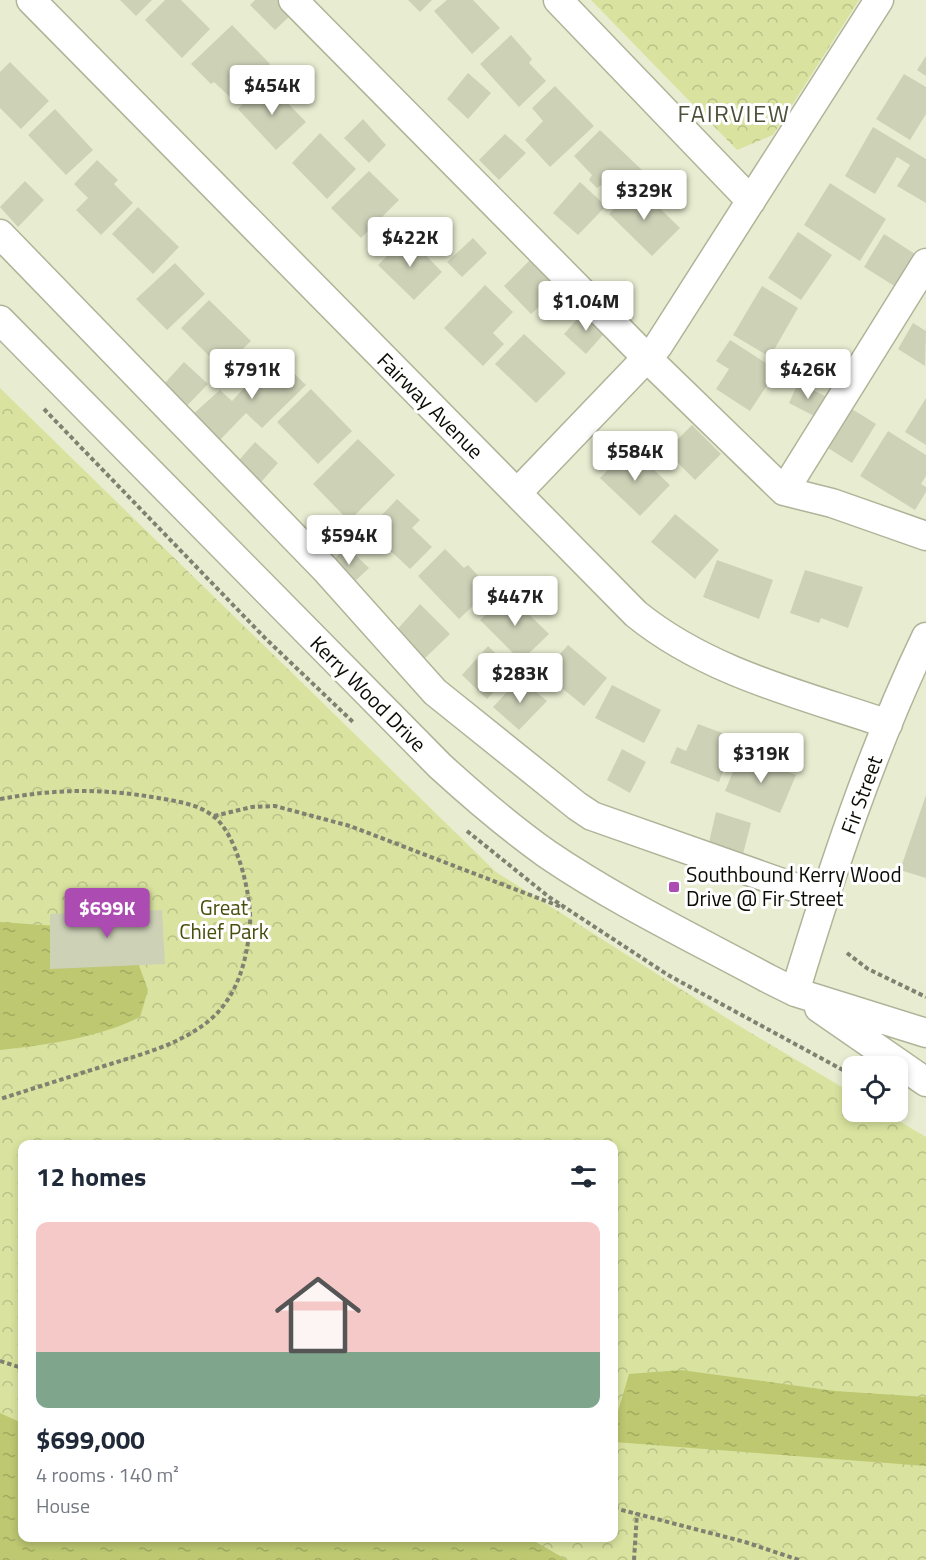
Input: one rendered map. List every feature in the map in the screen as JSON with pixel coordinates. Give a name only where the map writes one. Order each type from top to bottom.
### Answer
[{"type":"street","name":"Fairway Avenue","points":[[31,0],[614,593],[659,632],[717,665],[888,724]]},
{"type":"street","points":[[293,0],[648,359],[784,491],[832,503],[926,536]]},
{"type":"street","points":[[558,0],[751,201]]},
{"type":"street","points":[[517,493],[648,359],[879,0]]},
{"type":"street","points":[[0,234],[325,569],[435,692],[592,816],[825,898]]},
{"type":"street","points":[[784,491],[926,263]]},
{"type":"street","name":"Kerry Wood Drive","points":[[0,320],[440,766],[487,809],[547,854],[583,877],[795,992],[926,1082]]},
{"type":"street","name":"Fir Street","points":[[795,992],[825,898],[888,724],[926,637]]},
{"type":"street","name":"Kerry Wood Drive","points":[[795,992],[926,1033]]},
{"type":"path","points":[[0,799],[50,790],[91,789],[174,800],[214,816],[231,842],[249,894],[250,917],[245,962],[227,1002],[201,1027],[161,1048],[0,1099]]},
{"type":"path","points":[[214,816],[252,807],[275,806],[350,826],[538,900],[570,910]]},
{"type":"path","points":[[847,953],[868,969],[926,997]]},
{"type":"path","points":[[0,1361],[18,1367]]},
{"type":"path","points":[[618,1509],[799,1560]]},
{"type":"path","points":[[634,1560],[637,1513]]},
{"type":"green space","points":[[591,0],[859,0],[773,135],[737,150]]},
{"type":"green space","name":"Great Chief Park","points":[[0,388],[496,872],[736,1024],[842,1087],[842,1122],[901,1122],[926,1137],[926,1560],[0,1560]]},
{"type":"water","points":[[0,922],[98,929],[137,960],[148,990],[140,1017],[89,1035],[53,1043],[0,1050]]},
{"type":"water","points":[[681,1370],[835,1391],[926,1397],[926,1466],[618,1442],[618,1411],[629,1374]]},
{"type":"water","points":[[0,1413],[18,1421],[18,1542],[536,1542],[567,1560],[0,1560]]},
{"type":"building","points":[[120,0],[152,0],[136,16]]},
{"type":"building","points":[[165,0],[181,0],[210,29],[182,58],[145,20]]},
{"type":"building","points":[[255,0],[283,0],[294,12],[275,30],[250,5]]},
{"type":"building","points":[[408,0],[432,0],[420,12]]},
{"type":"building","points":[[447,0],[473,0],[500,28],[472,54],[434,11]]},
{"type":"building","points":[[232,25],[270,64],[233,100],[214,82],[211,84],[191,64]]},
{"type":"building","points":[[511,35],[532,59],[529,63],[546,81],[519,107],[480,64]]},
{"type":"building","points":[[926,56],[926,76],[917,70]]},
{"type":"building","points":[[10,62],[49,101],[21,129],[0,108],[0,72]]},
{"type":"building","points":[[468,73],[491,93],[468,119],[447,99]]},
{"type":"building","points":[[904,74],[926,87],[926,114],[910,140],[876,119]]},
{"type":"building","points":[[266,81],[306,122],[276,150],[238,109]]},
{"type":"building","points":[[555,86],[594,126],[550,167],[525,140],[543,121],[532,108]]},
{"type":"building","points":[[55,109],[93,150],[66,175],[28,135]]},
{"type":"building","points":[[363,119],[386,145],[369,163],[344,138]]},
{"type":"building","points":[[873,127],[926,159],[926,203],[897,186],[910,165],[897,157],[875,194],[845,176]]},
{"type":"building","points":[[600,130],[643,171],[616,199],[601,185],[597,188],[589,180],[592,175],[574,156]]},
{"type":"building","points":[[320,133],[356,169],[327,199],[292,163]]},
{"type":"building","points":[[505,134],[526,153],[499,180],[479,160]]},
{"type":"building","points":[[97,160],[118,180],[114,184],[133,203],[101,235],[76,210],[88,198],[74,184]]},
{"type":"building","points":[[369,171],[399,200],[361,238],[331,208]]},
{"type":"building","points":[[25,181],[44,200],[18,227],[0,207]]},
{"type":"building","points":[[580,182],[606,206],[578,235],[553,213]]},
{"type":"building","points":[[830,183],[886,219],[860,261],[804,225]]},
{"type":"building","points":[[637,186],[680,228],[652,256],[609,214]]},
{"type":"building","points":[[138,207],[179,247],[153,274],[112,234]]},
{"type":"building","points":[[798,232],[832,255],[801,300],[768,278]]},
{"type":"building","points":[[884,234],[915,254],[896,287],[864,267]]},
{"type":"building","points":[[407,236],[442,272],[414,300],[378,265]]},
{"type":"building","points":[[473,238],[487,253],[462,277],[447,262]]},
{"type":"building","points":[[532,258],[559,289],[531,314],[504,286]]},
{"type":"building","points":[[175,263],[205,294],[167,330],[136,299]]},
{"type":"building","points":[[485,285],[513,312],[493,333],[504,344],[483,366],[444,328]]},
{"type":"building","points":[[762,286],[798,308],[770,357],[733,335]]},
{"type":"building","points":[[209,300],[251,341],[222,369],[181,328]]},
{"type":"building","points":[[586,309],[608,329],[586,354],[564,334]]},
{"type":"building","points":[[913,323],[926,331],[925,366],[898,349]]},
{"type":"building","points":[[524,334],[566,373],[536,403],[495,364]]},
{"type":"building","points":[[730,340],[777,370],[750,411],[716,389],[729,369],[716,361]]},
{"type":"building","points":[[275,355],[306,385],[262,428],[246,413],[219,441],[192,415],[220,390],[232,401]]},
{"type":"building","points":[[184,362],[208,384],[179,414],[156,393]]},
{"type":"building","points":[[798,383],[827,397],[816,417],[789,403]]},
{"type":"building","points":[[311,389],[352,431],[318,464],[277,422]]},
{"type":"building","points":[[926,398],[926,445],[905,432]]},
{"type":"building","points":[[852,409],[876,424],[852,463],[828,448]]},
{"type":"building","points":[[692,425],[721,454],[695,480],[666,451]]},
{"type":"building","points":[[888,431],[926,455],[926,476],[921,484],[926,487],[926,492],[915,510],[860,476]]},
{"type":"building","points":[[358,439],[395,475],[349,521],[313,484]]},
{"type":"building","points":[[255,442],[278,463],[254,490],[232,468]]},
{"type":"building","points":[[630,447],[670,485],[640,516],[600,478]]},
{"type":"building","points":[[397,499],[420,520],[412,528],[432,547],[410,569],[368,530]]},
{"type":"building","points":[[675,514],[719,550],[695,579],[651,542]]},
{"type":"building","points":[[347,547],[369,568],[350,586],[329,564]]},
{"type":"building","points":[[445,549],[464,568],[468,565],[491,589],[459,619],[418,576]]},
{"type":"building","points":[[717,560],[773,580],[759,619],[703,597]]},
{"type":"building","points":[[805,570],[863,587],[848,628],[821,618],[819,623],[790,613]]},
{"type":"building","points":[[508,594],[549,634],[521,661],[480,620]]},
{"type":"building","points":[[420,604],[450,634],[421,662],[394,633]]},
{"type":"building","points":[[568,645],[607,678],[584,706],[543,673]]},
{"type":"building","points":[[488,646],[514,671],[487,699],[462,675]]},
{"type":"building","points":[[520,678],[547,701],[519,730],[493,707]]},
{"type":"building","points":[[612,685],[661,710],[644,743],[595,718]]},
{"type":"building","points":[[698,724],[736,738],[719,782],[670,763],[677,747],[686,751]]},
{"type":"building","points":[[622,749],[646,762],[630,793],[607,780]]},
{"type":"building","points":[[740,755],[796,775],[780,813],[725,791]]},
{"type":"building","points":[[926,795],[926,878],[900,870]]},
{"type":"building","points":[[716,812],[751,823],[742,858],[708,847]]},
{"type":"building","points":[[162,910],[165,964],[50,969],[50,914]]},
{"type":"place","name":"Southbound Kerry Wood Drive @ Fir Street","points":[[674,887]]},
{"type":"district","name":"FAIRVIEW","points":[[734,114]]}]
